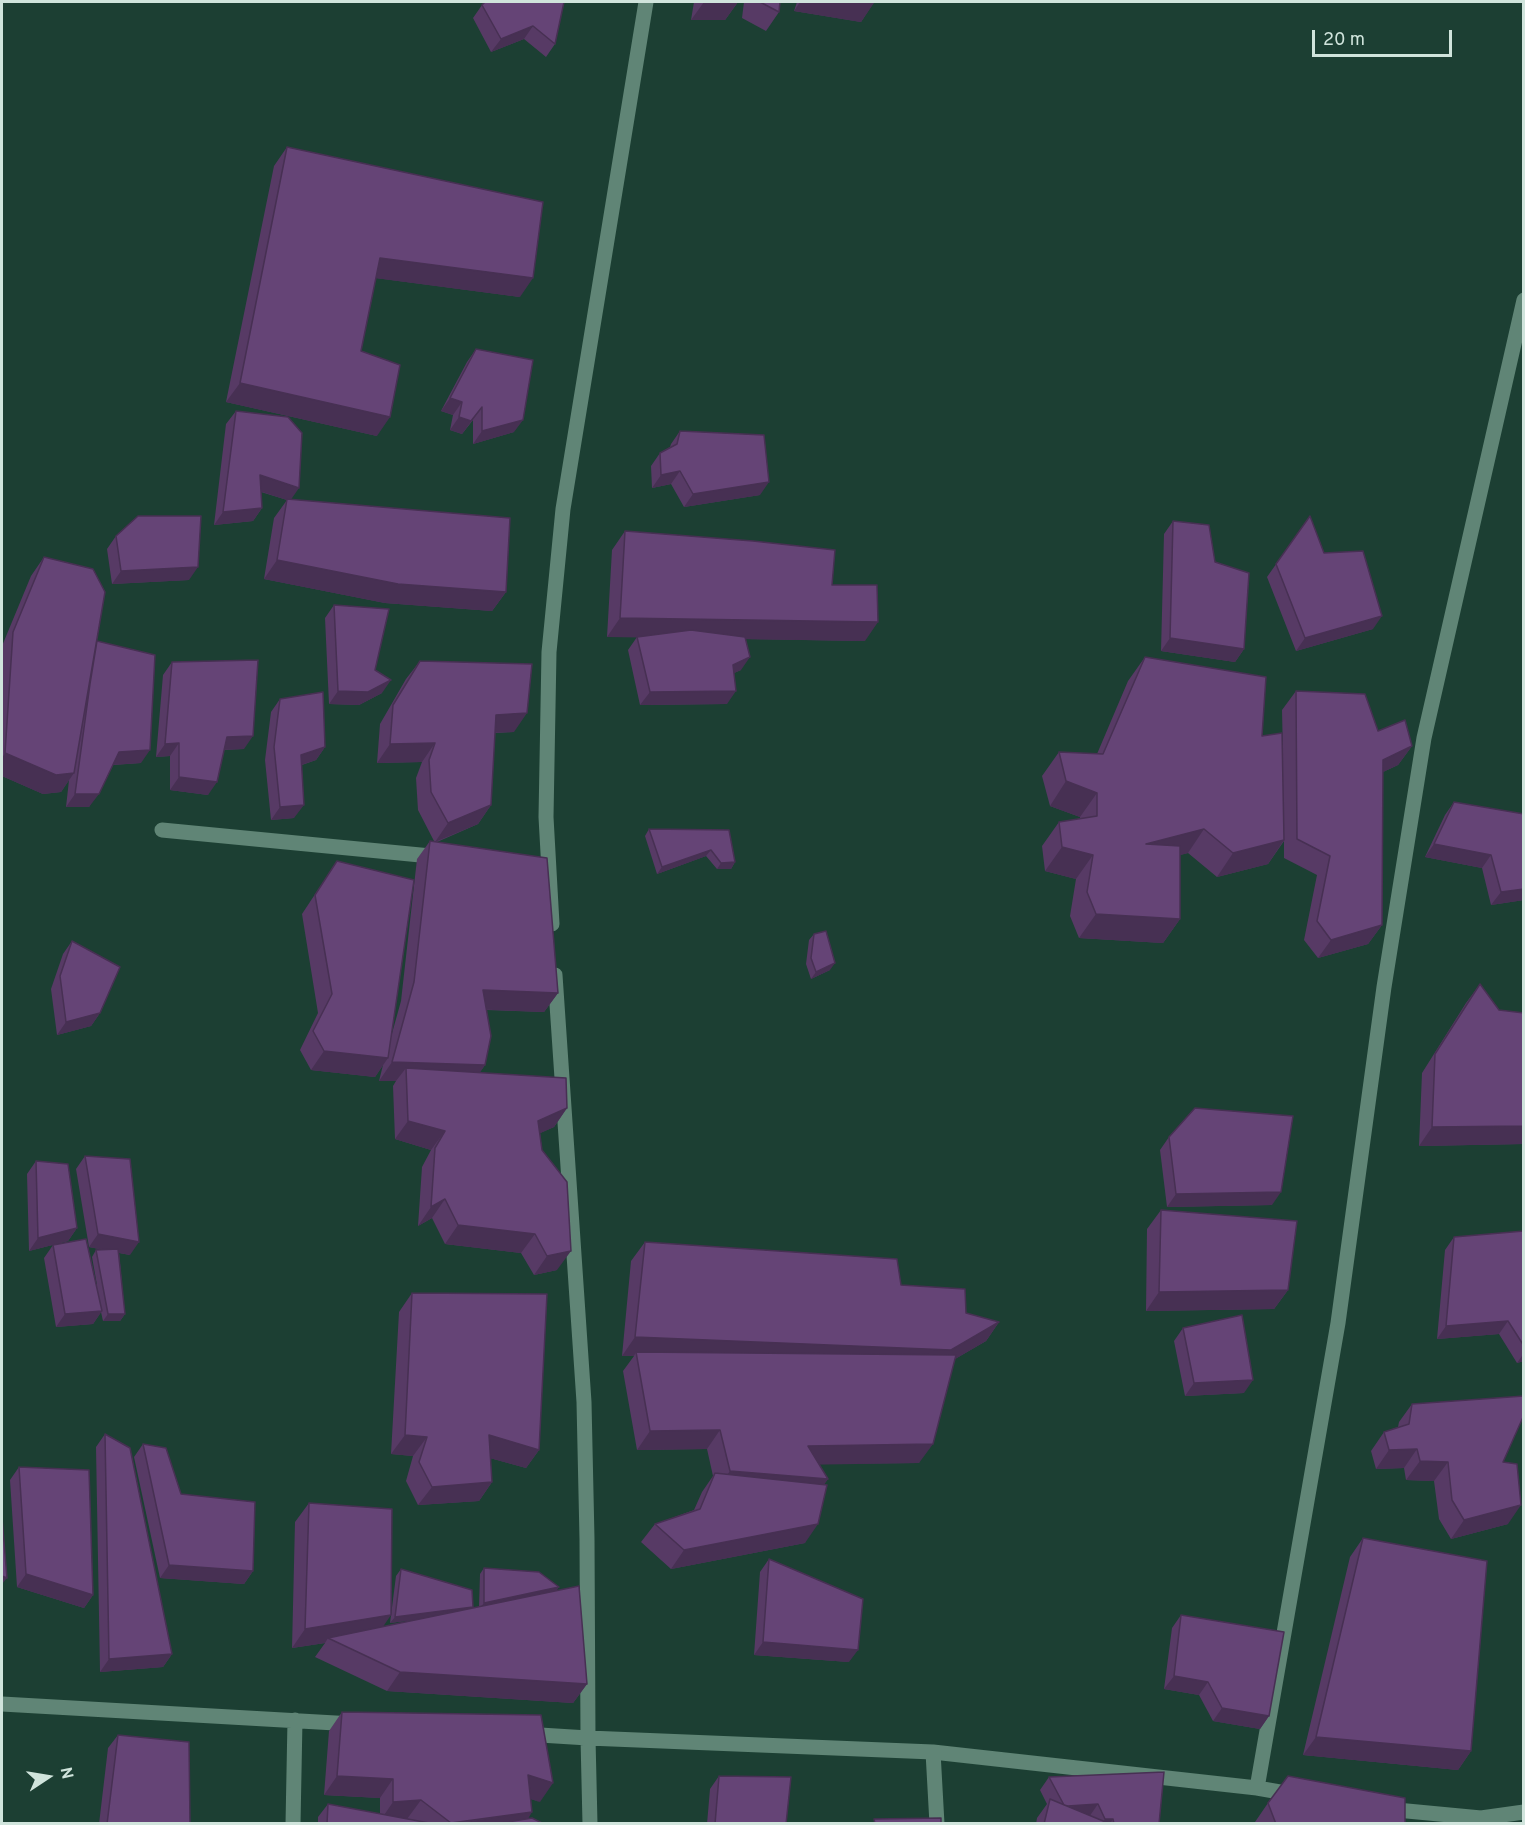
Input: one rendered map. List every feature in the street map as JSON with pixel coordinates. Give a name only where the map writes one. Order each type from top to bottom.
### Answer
[{"type":"street","points":[[553,937],[543,866],[549,652],[563,509],[646,2]]},
{"type":"street","points":[[1257,1788],[1338,1323],[1384,987],[1424,738],[1524,300]]},
{"type":"street","points":[[162,830],[457,858]]},
{"type":"street","points":[[554,961],[584,1402],[590,1824]]},
{"type":"street","points":[[2,1704],[365,1724]]},
{"type":"street","points":[[292,1824],[295,1720]]},
{"type":"street","points":[[504,1732],[588,1738],[933,1752],[1257,1788],[1315,1799]]},
{"type":"street","points":[[933,1752],[937,1824]]},
{"type":"street","points":[[1374,1808],[1481,1818],[1524,1812]]},
{"type":"building","points":[[485,2],[564,2],[555,44],[533,26],[501,39],[482,5]]},
{"type":"building","points":[[760,2],[780,2],[779,12]]},
{"type":"building","points":[[287,147],[543,202],[533,278],[380,258],[361,351],[400,365],[390,417],[240,383]]},
{"type":"building","points":[[476,349],[533,360],[523,420],[482,431],[482,407],[471,421],[459,417],[462,402],[450,398]]},
{"type":"building","points":[[236,411],[288,417],[302,433],[299,488],[260,475],[262,508],[223,512]]},
{"type":"building","points":[[680,431],[764,435],[769,482],[693,494],[680,471],[661,475],[660,453],[677,444]]},
{"type":"building","points":[[287,499],[510,518],[506,592],[398,584],[277,560]]},
{"type":"building","points":[[138,516],[201,516],[198,567],[121,571],[116,536]]},
{"type":"building","points":[[1310,516],[1324,553],[1363,551],[1382,616],[1305,638],[1276,564]]},
{"type":"building","points":[[1173,521],[1209,525],[1215,562],[1249,573],[1244,649],[1170,638]]},
{"type":"building","points":[[625,531],[835,550],[832,585],[877,585],[878,622],[620,618]]},
{"type":"building","points":[[44,557],[93,569],[105,592],[74,773],[56,775],[5,753],[13,632]]},
{"type":"building","points":[[334,605],[389,609],[375,670],[391,680],[368,692],[338,691]]},
{"type":"building","points":[[691,630],[745,637],[750,657],[733,665],[736,691],[650,692],[637,637]]},
{"type":"building","points":[[97,641],[155,655],[150,750],[119,752],[99,794],[75,794],[90,684]]},
{"type":"building","points":[[1145,657],[1266,677],[1262,736],[1282,733],[1284,840],[1233,853],[1204,829],[1146,844],[1180,846],[1180,919],[1096,914],[1087,892],[1093,855],[1062,847],[1059,822],[1097,816],[1097,793],[1066,781],[1059,752],[1103,754]]},
{"type":"building","points":[[258,660],[253,736],[227,737],[217,782],[179,777],[179,743],[165,744],[172,662]]},
{"type":"building","points":[[420,661],[532,664],[527,713],[496,715],[491,805],[448,823],[431,792],[429,760],[435,743],[390,744],[393,705]]},
{"type":"building","points":[[1296,691],[1365,694],[1378,731],[1405,720],[1412,746],[1383,760],[1382,925],[1331,940],[1317,921],[1330,856],[1297,839]]},
{"type":"building","points":[[323,692],[325,747],[301,755],[304,805],[280,807],[274,747],[280,699]]},
{"type":"building","points":[[1454,802],[1524,814],[1524,889],[1501,892],[1491,855],[1434,844]]},
{"type":"building","points":[[649,829],[729,830],[735,862],[721,863],[711,850],[662,867]]},
{"type":"building","points":[[430,841],[547,858],[558,993],[483,990],[491,1036],[485,1065],[392,1062],[414,982]]},
{"type":"building","points":[[337,861],[414,880],[388,1058],[324,1051],[313,1031],[332,994],[315,895]]},
{"type":"building","points":[[826,931],[835,963],[816,972],[811,958],[814,934]]},
{"type":"building","points":[[72,941],[120,967],[100,1013],[66,1022],[60,976]]},
{"type":"building","points":[[1480,984],[1499,1010],[1524,1013],[1524,1126],[1432,1127],[1435,1054]]},
{"type":"building","points":[[406,1068],[566,1078],[567,1108],[538,1121],[542,1150],[567,1182],[571,1251],[547,1256],[535,1234],[458,1225],[445,1199],[431,1207],[435,1148],[445,1131],[408,1121]]},
{"type":"building","points":[[1195,1108],[1293,1116],[1281,1192],[1176,1194],[1169,1137]]},
{"type":"building","points":[[85,1156],[130,1159],[139,1242],[98,1234]]},
{"type":"building","points":[[36,1161],[68,1164],[77,1228],[38,1238]]},
{"type":"building","points":[[1161,1210],[1297,1221],[1288,1290],[1159,1292]]},
{"type":"building","points":[[1524,1231],[1524,1346],[1508,1321],[1446,1326],[1454,1237]]},
{"type":"building","points":[[86,1239],[102,1311],[65,1314],[53,1245]]},
{"type":"building","points":[[645,1242],[897,1259],[901,1285],[965,1289],[966,1313],[999,1322],[951,1350],[635,1337]]},
{"type":"building","points":[[118,1249],[125,1314],[108,1314],[96,1250]]},
{"type":"building","points":[[412,1293],[547,1294],[539,1450],[489,1435],[492,1482],[432,1487],[419,1462],[427,1437],[405,1435]]},
{"type":"building","points":[[1242,1315],[1253,1380],[1194,1383],[1183,1328]]},
{"type":"building","points":[[636,1352],[956,1355],[933,1444],[808,1446],[828,1479],[730,1471],[720,1430],[650,1431]]},
{"type":"building","points":[[1524,1396],[1524,1415],[1503,1462],[1517,1464],[1521,1505],[1464,1520],[1452,1500],[1448,1462],[1420,1461],[1417,1449],[1389,1450],[1384,1432],[1409,1424],[1412,1404]]},
{"type":"building","points":[[105,1434],[130,1448],[172,1654],[109,1659]]},
{"type":"building","points":[[143,1444],[166,1448],[181,1494],[255,1502],[253,1571],[169,1565]]},
{"type":"building","points":[[19,1467],[89,1470],[93,1595],[26,1574]]},
{"type":"building","points":[[715,1473],[827,1485],[818,1524],[684,1550],[655,1524],[700,1509]]},
{"type":"building","points":[[309,1503],[392,1509],[391,1615],[305,1629]]},
{"type":"building","points":[[2,1518],[7,1578],[2,1576]]},
{"type":"building","points":[[1363,1538],[1487,1561],[1471,1751],[1316,1737]]},
{"type":"building","points":[[769,1559],[863,1599],[858,1650],[763,1642]]},
{"type":"building","points":[[484,1568],[539,1572],[559,1587],[484,1603]]},
{"type":"building","points":[[401,1569],[472,1590],[473,1607],[395,1617]]},
{"type":"building","points":[[579,1586],[587,1684],[400,1672],[328,1638]]},
{"type":"building","points":[[1181,1615],[1284,1632],[1269,1716],[1222,1708],[1208,1682],[1174,1676]]},
{"type":"building","points":[[342,1712],[541,1715],[553,1783],[528,1775],[532,1812],[451,1823],[421,1800],[393,1802],[393,1779],[337,1776]]},
{"type":"building","points":[[118,1735],[189,1742],[190,1824],[107,1824]]},
{"type":"building","points":[[1164,1772],[1159,1824],[1114,1824],[1113,1819],[1105,1819],[1098,1804],[1064,1805],[1049,1777]]},
{"type":"building","points":[[719,1776],[791,1777],[786,1824],[715,1824]]},
{"type":"building","points":[[1288,1776],[1405,1798],[1405,1824],[1276,1824],[1268,1803]]},
{"type":"building","points":[[1050,1799],[1108,1823],[1108,1824],[1044,1824]]},
{"type":"building","points":[[328,1804],[429,1823],[429,1824],[327,1824]]},
{"type":"building","points":[[532,1818],[544,1824],[496,1824]]},
{"type":"building","points":[[941,1818],[941,1824],[875,1824],[874,1819]]}]
